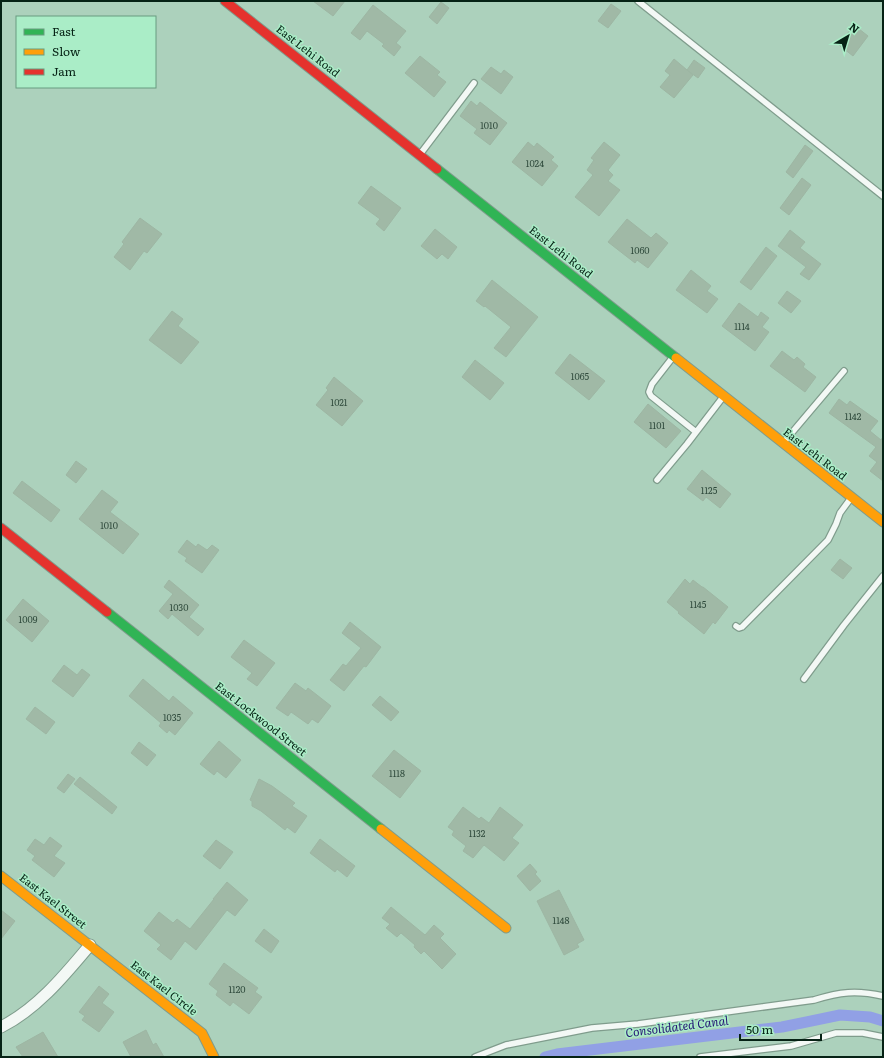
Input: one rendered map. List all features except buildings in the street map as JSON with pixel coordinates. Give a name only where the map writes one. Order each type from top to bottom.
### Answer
[{"type":"street","name":"East Lehi Road","points":[[225,1],[883,522]]},
{"type":"street","name":"East Lockwood Street","points":[[1,528],[506,928]]},
{"type":"street","name":"East Kael Street","points":[[1,876],[90,945]]},
{"type":"street","points":[[1,1027],[42,998],[68,972],[90,945]]},
{"type":"street","name":"East Kael Circle","points":[[90,945],[202,1033],[214,1057]]},
{"type":"lane","points":[[638,1],[883,196]]},
{"type":"lane","points":[[419,155],[474,83]]},
{"type":"lane","points":[[673,357],[652,384],[649,392],[651,396],[696,432]]},
{"type":"lane","points":[[782,443],[844,371]]},
{"type":"lane","points":[[657,480],[724,396]]},
{"type":"lane","points":[[736,626],[739,628],[742,627],[828,540],[840,513],[852,497]]},
{"type":"lane","points":[[804,678],[883,576]]},
{"type":"lane","points":[[475,1057],[506,1045],[592,1028],[638,1024],[814,1000],[834,994],[855,992],[883,996]]},
{"type":"lane","points":[[700,1057],[791,1046],[836,1033],[863,1033],[883,1037]]},
{"type":"waterway","name":"Consolidated Canal","points":[[545,1057],[557,1054],[782,1027],[840,1015],[870,1017],[883,1021]]},
{"type":"traffic: fast","points":[[437,169],[676,358]]},
{"type":"traffic: fast","points":[[107,612],[381,829]]},
{"type":"traffic: slow","points":[[676,358],[883,522]]},
{"type":"traffic: slow","points":[[381,829],[506,928]]},
{"type":"traffic: slow","points":[[1,876],[202,1033],[214,1057]]},
{"type":"traffic: jam","points":[[225,1],[437,169]]},
{"type":"traffic: jam","points":[[1,528],[107,612]]}]
